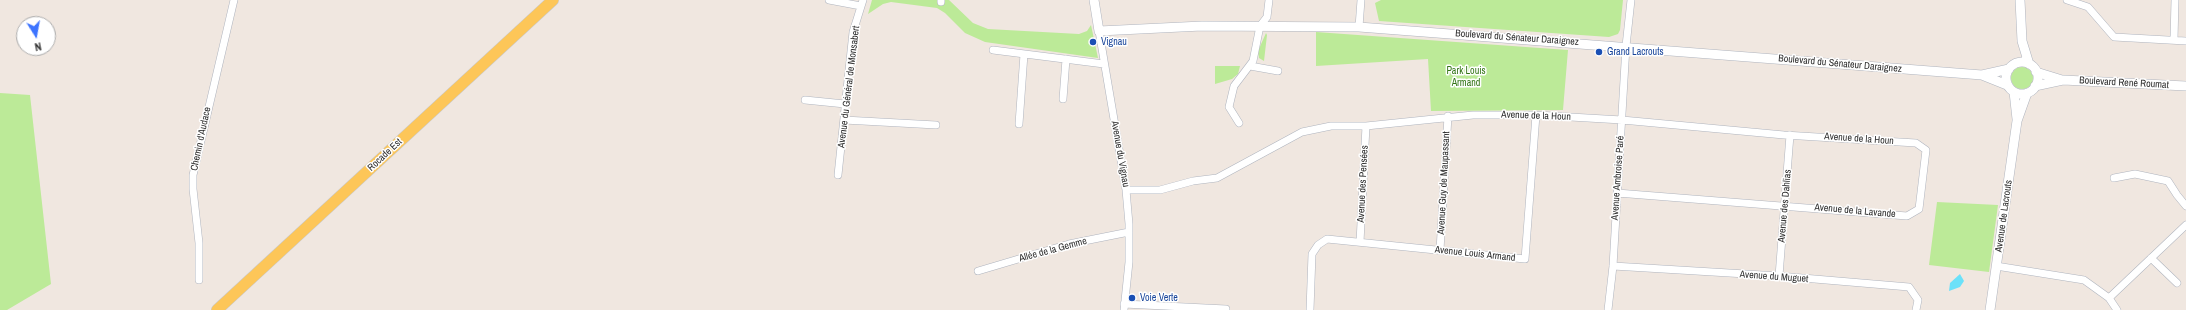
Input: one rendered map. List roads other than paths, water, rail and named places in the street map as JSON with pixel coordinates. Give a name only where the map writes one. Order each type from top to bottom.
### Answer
[{"type":"main road","name":"Rocade Est","points":[[217,310],[554,0]]},
{"type":"street","name":"Chemin d'Audace","points":[[199,280],[199,244],[192,189],[193,175],[234,0]]},
{"type":"street","points":[[829,0],[862,3]]},
{"type":"street","name":"Avenue du Vignau","points":[[1094,0],[1126,190],[1129,232],[1129,262],[1124,307]]},
{"type":"street","points":[[1239,123],[1229,107],[1234,86],[1253,61],[1260,26],[1268,17],[1269,0]]},
{"type":"street","points":[[1359,27],[1361,0]]},
{"type":"street","name":"Avenue Ambroise Paré","points":[[1608,310],[1613,266],[1626,46],[1631,0]]},
{"type":"street","points":[[2020,0],[2022,40],[2029,64],[2036,72],[2035,86],[2027,93],[2014,92],[2007,85],[2006,79],[2009,69],[2016,63],[2022,40]]},
{"type":"street","points":[[2067,0],[2088,7],[2114,37],[2186,41]]},
{"type":"street","points":[[2174,0],[2174,40]]},
{"type":"street","name":"Avenue du Général de Monsabert","points":[[838,175],[853,32],[862,3]]},
{"type":"street","name":"Boulevard du Sénateur Daraignez","points":[[1099,31],[1202,26],[1359,27],[1626,46],[1982,75],[2007,85]]},
{"type":"street","points":[[994,50],[1104,64]]},
{"type":"street","points":[[1019,124],[1024,54]]},
{"type":"street","points":[[1063,99],[1066,59]]},
{"type":"street","points":[[2016,63],[2029,64]]},
{"type":"street","points":[[1250,66],[1278,71]]},
{"type":"street","name":"Boulevard du Sénateur Daraignez","points":[[1982,75],[2009,69]]},
{"type":"street","name":"Boulevard René Roumat","points":[[2036,72],[2063,80],[2186,86]]},
{"type":"street","name":"Boulevard René Roumat","points":[[2035,86],[2063,80]]},
{"type":"street","name":"Avenue de Lacrouts","points":[[2014,92],[2017,121]]},
{"type":"street","name":"Avenue de Lacrouts","points":[[1990,310],[2017,121],[2027,93]]},
{"type":"street","points":[[805,100],[845,104]]},
{"type":"street","name":"Avenue de la Houn","points":[[1126,190],[1160,190],[1193,181],[1217,178],[1302,132],[1331,126],[1366,126],[1448,116],[1536,115],[1622,120],[1790,135],[1916,143],[1926,150],[1923,181]]},
{"type":"street","name":"Avenue Louis Armand","points":[[1310,310],[1312,254],[1318,245],[1327,239],[1525,259],[1536,115]]},
{"type":"street","name":"Avenue Guy de Maupassant","points":[[1440,250],[1448,116]]},
{"type":"street","points":[[844,120],[936,125]]},
{"type":"street","name":"Avenue des Pensées","points":[[1360,242],[1366,126]]},
{"type":"street","name":"Avenue des Dahlias","points":[[1779,276],[1790,135]]},
{"type":"street","points":[[2114,178],[2134,174],[2168,181],[2186,206]]},
{"type":"street","name":"Avenue de la Lavande","points":[[1785,205],[1907,216],[1919,209],[1923,181]]},
{"type":"street","points":[[1617,193],[1785,205]]},
{"type":"street","points":[[2109,298],[2186,225]]},
{"type":"street","name":"Allée de la Gemme","points":[[978,271],[1069,244],[1129,232]]},
{"type":"street","points":[[2151,258],[2177,283]]},
{"type":"street","name":"Avenue du Muguet","points":[[1613,266],[1779,276],[1909,287],[1918,300],[1916,310]]},
{"type":"street","points":[[1996,266],[2084,280],[2109,298],[2117,310]]},
{"type":"street","points":[[1124,307],[1226,309]]},
{"type":"water","points":[[1960,274],[1964,281],[1960,287],[1949,291],[1950,283]]},
{"type":"place","name":"Vignau","points":[[1093,42]]},
{"type":"place","name":"Grand Lacrouts","points":[[1599,52]]},
{"type":"place","name":"Voie Verte","points":[[1132,298]]},
{"type":"park label","name":"Park Louis Armand","points":[[1466,76]]}]
